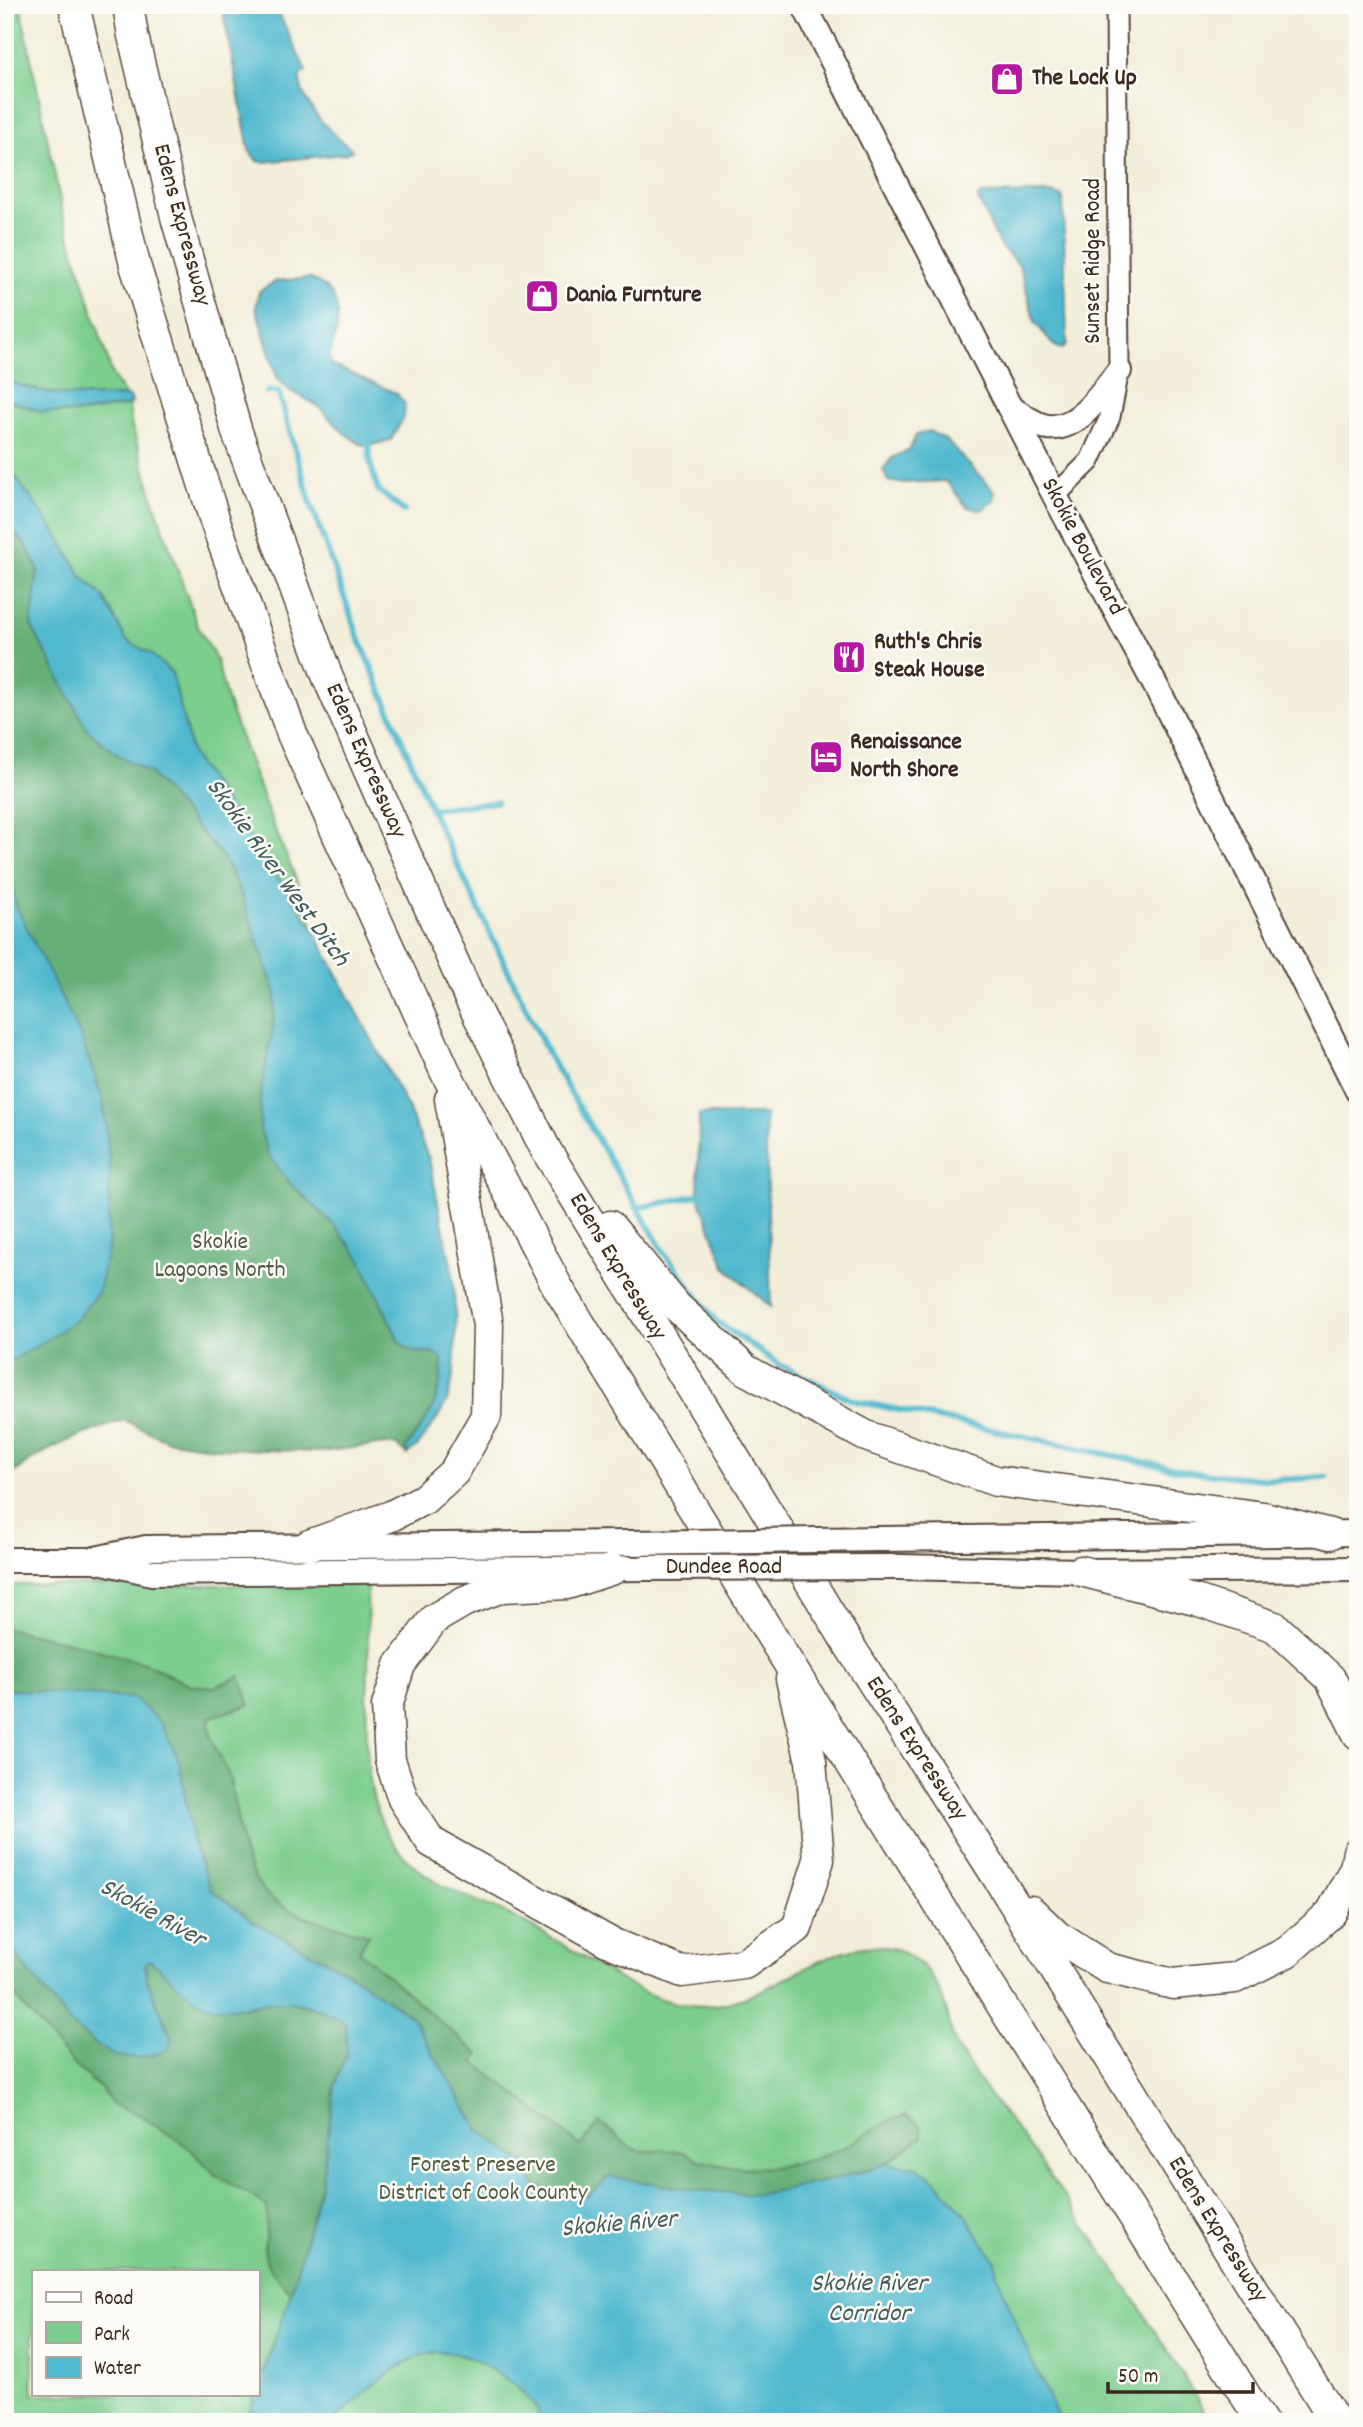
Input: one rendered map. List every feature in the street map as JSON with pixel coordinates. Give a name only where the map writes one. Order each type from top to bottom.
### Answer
[{"type":"highway","points":[[74,5],[135,265],[215,521],[292,734],[445,1071],[557,1286],[1262,2422]]},
{"type":"highway","name":"Edens Expressway","points":[[128,5],[177,220],[237,432],[328,678],[469,996],[546,1150],[820,1598],[999,1878],[1336,2422]]},
{"type":"highway","points":[[309,1545],[391,1516],[424,1499],[454,1472],[486,1416],[488,1325],[445,1071]]},
{"type":"highway","points":[[546,1150],[677,1307],[746,1370],[866,1436],[996,1481],[1264,1517],[1344,1533]]},
{"type":"highway","points":[[613,1569],[567,1584],[502,1587],[465,1601],[434,1619],[400,1665],[387,1706],[390,1760],[403,1799],[431,1842],[609,1942],[682,1972],[744,1964],[797,1928],[819,1860],[811,1761],[785,1655]]},
{"type":"highway","points":[[1081,1571],[1199,1601],[1275,1627],[1329,1678],[1358,1734]]},
{"type":"highway","points":[[999,1878],[1057,1936],[1107,1968],[1173,1984],[1235,1978],[1287,1952],[1331,1913],[1355,1867],[1358,1852]]},
{"type":"highway","points":[[1221,2355],[1249,2422]]},
{"type":"main road","name":"Skokie Boulevard","points":[[804,5],[1009,407],[1166,706],[1358,1091]]},
{"type":"main road","points":[[1009,407],[1038,425],[1048,427],[1070,423],[1090,405],[1119,370]]},
{"type":"main road","name":"Dundee Road","points":[[91,1560],[146,1548],[1344,1533]]},
{"type":"main road","name":"Dundee Road","points":[[5,1560],[91,1560],[152,1573],[898,1567],[1081,1571],[1358,1569]]},
{"type":"street","name":"Sunset Ridge Road","points":[[1055,496],[1090,461],[1110,417],[1119,370],[1116,5]]},
{"type":"green space","points":[[5,5],[20,5],[63,215],[113,377],[126,396],[65,395],[5,380]]},
{"type":"green space","points":[[5,399],[43,412],[81,413],[129,405],[131,423],[155,505],[198,627],[216,659],[227,700],[270,817],[310,912],[313,928],[192,755],[172,673],[151,654],[126,640],[103,596],[82,577],[58,536],[5,462]]},
{"type":"green space","name":"Skokie Lagoons North","points":[[5,521],[28,548],[38,570],[31,625],[88,731],[115,753],[150,773],[223,857],[240,891],[276,994],[273,1028],[291,1184],[333,1224],[360,1258],[400,1343],[412,1351],[435,1354],[442,1359],[440,1385],[433,1407],[406,1447],[407,1454],[398,1446],[385,1444],[320,1452],[215,1448],[166,1440],[124,1420],[76,1437],[47,1451],[5,1480],[5,1364],[42,1343],[40,958],[16,906],[5,859]]},
{"type":"green space","name":"Forest Preserve District of Cook County","points":[[5,1585],[367,1585],[367,1730],[371,1789],[379,1816],[392,1841],[411,1863],[437,1882],[522,1922],[632,1987],[672,2002],[716,2005],[739,2000],[809,1966],[855,1948],[878,1946],[900,1951],[917,1961],[935,1983],[962,2056],[1102,2251],[1147,2318],[1210,2422],[5,2422]]},
{"type":"green space","points":[[5,1628],[69,1642],[147,1664],[190,1685],[214,1687],[240,1676],[250,1705],[210,1717],[209,1725],[212,1740],[229,1777],[242,1845],[250,1869],[261,1887],[289,1910],[369,1935],[359,1951],[479,2055],[474,2062],[581,2146],[600,2122],[634,2149],[677,2151],[720,2165],[756,2168],[792,2164],[827,2154],[906,2115],[921,2126],[922,2137],[886,2164],[837,2179],[756,2195],[696,2190],[568,2197],[534,2185],[526,2164],[479,2130],[413,2018],[349,1973],[252,1921],[210,1889],[193,1842],[30,1692],[5,1689]]},
{"type":"green space","points":[[5,1941],[70,2023],[171,2038],[147,1980],[145,1964],[150,1960],[186,1992],[242,2008],[273,2002],[293,2002],[327,2012],[346,2024],[347,2052],[335,2085],[322,2180],[291,2292],[267,2262],[267,2208],[217,2176],[189,2148],[140,2115],[113,2105],[100,2088],[73,2064],[5,1985]]},
{"type":"water","points":[[222,5],[275,5],[306,71],[300,75],[304,96],[318,116],[352,151],[344,154],[257,161],[249,150]]},
{"type":"water","points":[[1051,193],[1062,196],[1063,200],[1067,344],[1062,349],[1053,345],[1035,322],[1019,265],[1000,246],[978,199],[981,194]]},
{"type":"water","points":[[310,278],[325,287],[336,302],[337,330],[329,357],[332,365],[396,393],[405,404],[404,417],[391,440],[369,446],[360,444],[343,432],[317,405],[289,390],[277,378],[256,308],[259,291],[277,281]]},
{"type":"water","points":[[5,380],[65,395],[126,396],[131,398],[132,403],[81,413],[43,412],[5,399]]},
{"type":"water","points":[[929,431],[946,440],[995,492],[994,501],[981,510],[967,507],[946,481],[888,481],[883,470],[892,458],[910,449],[916,435]]},
{"type":"water","points":[[5,462],[58,536],[82,577],[103,596],[126,640],[151,654],[172,673],[192,755],[313,928],[408,1108],[429,1159],[453,1275],[456,1326],[454,1373],[448,1399],[440,1414],[417,1447],[407,1454],[406,1447],[433,1407],[440,1385],[442,1359],[435,1354],[412,1351],[400,1343],[360,1258],[333,1224],[291,1184],[268,1155],[260,1128],[260,1098],[273,1028],[276,994],[240,891],[223,857],[150,773],[115,753],[88,731],[31,625],[38,570],[28,548],[5,521]]},
{"type":"water","points":[[5,859],[16,906],[82,1039],[103,1101],[110,1165],[108,1250],[98,1292],[77,1319],[5,1364]]},
{"type":"water","points":[[699,1114],[765,1114],[771,1307],[725,1267],[698,1195]]},
{"type":"water","name":"Skokie River Corridor","points":[[5,1689],[134,1698],[160,1722],[179,1760],[193,1844],[210,1889],[252,1921],[349,1973],[413,2018],[479,2130],[526,2164],[534,2185],[568,2196],[588,2196],[609,2177],[696,2190],[756,2195],[837,2179],[886,2164],[917,2167],[934,2179],[967,2216],[984,2246],[996,2260],[997,2274],[1024,2343],[1060,2422],[543,2422],[529,2399],[510,2382],[477,2362],[445,2352],[430,2353],[399,2367],[332,2422],[249,2422],[250,2412],[255,2396],[259,2396],[259,2386],[291,2292],[322,2180],[335,2085],[347,2052],[346,2024],[330,2014],[303,2004],[275,2002],[230,2008],[215,2007],[197,2000],[180,1988],[150,1960],[145,1964],[147,1980],[171,2038],[169,2048],[138,2058],[114,2056],[70,2023],[5,1941]]},
{"type":"waterway","points":[[267,392],[278,391],[311,504],[358,636],[435,818],[549,1056],[663,1251],[716,1321],[780,1365],[852,1400],[1190,1472],[1273,1480],[1326,1477]]},
{"type":"waterway","points":[[369,439],[370,463],[378,490],[404,511]]},
{"type":"waterway","points":[[431,809],[497,802]]},
{"type":"waterway","points":[[638,1208],[698,1195]]},
{"type":"place","name":"The Lock Up","points":[[1007,79]]},
{"type":"place","name":"Dania Furnture","points":[[542,296]]},
{"type":"place","name":"Ruth's Chris Steak House","points":[[849,657]]},
{"type":"place","name":"Renaissance North Shore","points":[[826,757]]},
{"type":"water label","name":"Skokie River West Ditch","points":[[277,873]]},
{"type":"water label","name":"Skokie River","points":[[152,1914]]},
{"type":"water label","name":"Skokie River","points":[[619,2225]]}]
